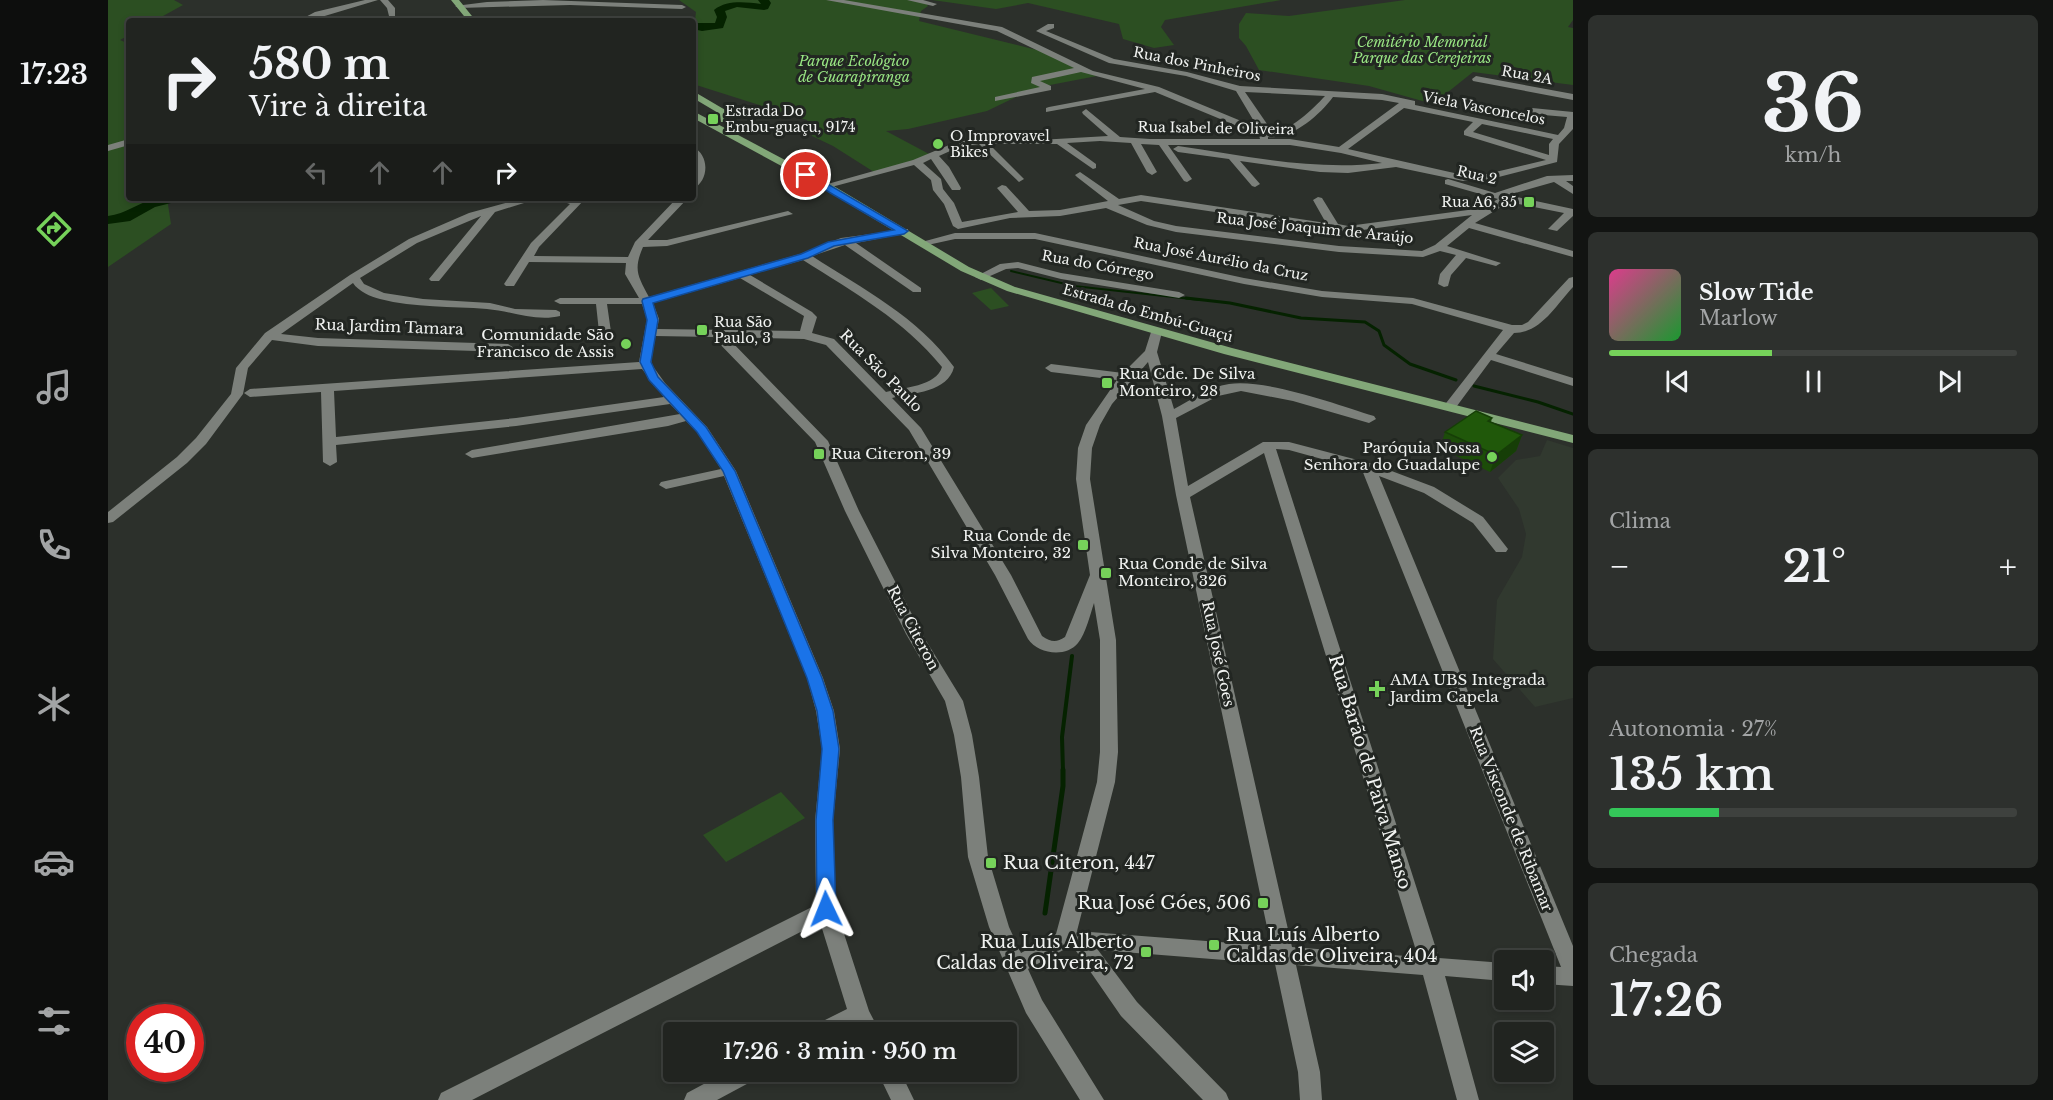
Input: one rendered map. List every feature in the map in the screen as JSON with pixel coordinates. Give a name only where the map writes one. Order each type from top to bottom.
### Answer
[{"type":"main road","points":[[457,3],[470,18]]},
{"type":"main road","points":[[696,96],[717,106],[724,113],[724,120]]},
{"type":"main road","name":"Estrada do Embú-Guaçú","points":[[696,105],[724,120],[746,141]]},
{"type":"main road","name":"Estrada do Embú-Guaçú","points":[[696,116],[828,187],[981,277],[1061,305],[1156,332],[1573,439]]},
{"type":"street","points":[[341,0],[352,6]]},
{"type":"street","points":[[309,18],[374,0]]},
{"type":"street","points":[[384,0],[391,8],[392,14]]},
{"type":"street","points":[[830,0],[982,24],[1007,33],[1102,77],[1156,89],[1264,138],[1282,133],[1320,108],[1330,95]]},
{"type":"street","points":[[911,0],[933,4]]},
{"type":"street","points":[[457,3],[589,1],[682,7]]},
{"type":"street","name":"Rua dos Pinheiros","points":[[1051,26],[1040,31],[1088,53],[1120,63],[1186,74],[1239,89],[1406,103]]},
{"type":"street","points":[[1102,77],[1120,63]]},
{"type":"street","points":[[998,99],[1048,88],[1034,81],[1035,79],[1082,69]]},
{"type":"street","name":"Rua 2A","points":[[1476,79],[1573,97]]},
{"type":"street","points":[[1049,110],[1156,89]]},
{"type":"street","points":[[1239,89],[1262,124],[1264,138]]},
{"type":"street","points":[[1341,150],[1406,103]]},
{"type":"street","name":"Viela Vasconcelos","points":[[1406,103],[1425,111],[1481,120],[1558,141]]},
{"type":"street","points":[[1481,120],[1470,127],[1467,133],[1554,160],[1558,141],[1568,129],[1572,115],[1532,111]]},
{"type":"street","points":[[1086,112],[1116,138]]},
{"type":"street","points":[[1496,127],[1558,141]]},
{"type":"street","name":"Rua Isabel de Oliveira","points":[[828,187],[916,162],[957,145],[1116,138],[1163,144],[1264,138],[1341,150],[1455,178],[1479,178],[1548,164],[1554,160]]},
{"type":"street","points":[[1134,139],[1152,172]]},
{"type":"street","points":[[1058,141],[1093,166]]},
{"type":"street","points":[[108,148],[126,143]]},
{"type":"street","points":[[982,143],[1019,179]]},
{"type":"street","points":[[1163,144],[1232,157],[1334,170],[1399,164]]},
{"type":"street","points":[[1163,144],[1187,179]]},
{"type":"street","points":[[696,154],[701,167],[696,182]]},
{"type":"street","points":[[933,155],[944,167],[956,188]]},
{"type":"street","points":[[1232,157],[1255,184]]},
{"type":"street","points":[[916,162],[936,179],[938,190],[949,203],[957,231],[1026,214],[1060,213],[1144,198],[1334,227],[1362,228],[1464,211],[1487,210]]},
{"type":"street","name":"Rua 2","points":[[1412,168],[1467,189],[1503,196],[1555,178],[1573,178]]},
{"type":"street","name":"Rua José Joaquim de Araújo","points":[[1080,175],[1111,203],[1151,223],[1176,229],[1416,254],[1429,252],[1439,247],[1503,196]]},
{"type":"street","points":[[1555,178],[1573,191]]},
{"type":"street","points":[[1002,188],[1026,214]]},
{"type":"street","points":[[1503,196],[1572,212]]},
{"type":"street","points":[[1318,200],[1334,227]]},
{"type":"street","points":[[108,519],[182,460],[201,441],[237,394],[242,368],[249,356],[269,336],[354,277],[428,234],[491,210],[524,201]]},
{"type":"street","points":[[510,284],[534,245],[578,201]]},
{"type":"street","points":[[680,201],[639,244],[632,260],[631,274],[647,301],[653,320],[645,356],[646,365],[653,378],[711,442],[729,471],[815,678],[825,711],[831,749],[824,820],[826,909],[864,1022]]},
{"type":"street","points":[[435,279],[491,210]]},
{"type":"street","points":[[1553,229],[1572,212]]},
{"type":"street","points":[[639,244],[667,243],[788,214]]},
{"type":"street","points":[[1466,224],[1573,254]]},
{"type":"street","points":[[560,301],[647,301],[804,256],[845,240],[904,231]]},
{"type":"street","name":"Rua José Aurélio da Cruz","points":[[923,243],[957,231],[1035,236],[1244,281],[1322,294],[1413,301],[1511,329]]},
{"type":"street","points":[[845,240],[917,290]]},
{"type":"street","points":[[1439,247],[1496,263]]},
{"type":"street","points":[[1444,284],[1446,274],[1463,254]]},
{"type":"street","points":[[804,256],[907,323],[933,348],[948,367],[946,375],[936,383],[885,396]]},
{"type":"street","points":[[525,259],[632,260]]},
{"type":"street","name":"Rua do Córrego","points":[[981,277],[1011,265],[1061,276],[1179,295]]},
{"type":"street","points":[[741,274],[808,314],[811,317],[805,335]]},
{"type":"street","points":[[354,277],[360,286],[381,296],[423,302],[490,306],[515,312],[556,314]]},
{"type":"street","points":[[1449,407],[1511,329],[1524,329],[1532,325],[1571,284]]},
{"type":"street","points":[[551,330],[560,301],[568,291]]},
{"type":"street","points":[[601,302],[604,332]]},
{"type":"street","name":"Rua São Paulo","points":[[651,332],[805,335],[830,342],[915,428],[1002,575],[1036,639],[1044,646],[1056,648],[1072,640],[1097,576]]},
{"type":"street","points":[[1073,940],[1106,782],[1108,752],[1108,640],[1083,479],[1085,448],[1093,425],[1126,377],[1151,352],[1156,332]]},
{"type":"street","name":"Rua Citeron","points":[[717,334],[821,441],[852,511],[914,634],[954,701],[963,735],[970,777],[978,857],[999,927],[1034,1006],[1093,1100]]},
{"type":"street","name":"Rua Jardim Tamara","points":[[269,336],[318,342],[508,348]]},
{"type":"street","name":"Rua José Goes","points":[[1151,352],[1168,416],[1183,495],[1284,956],[1311,1097]]},
{"type":"street","points":[[1488,356],[1573,382]]},
{"type":"street","points":[[250,393],[646,365]]},
{"type":"street","points":[[1051,368],[1126,377]]},
{"type":"street","points":[[1168,416],[1221,390],[1238,387],[1277,394],[1369,418]]},
{"type":"street","points":[[327,388],[330,462]]},
{"type":"street","points":[[329,442],[516,422],[673,400]]},
{"type":"street","points":[[472,454],[668,422],[688,416]]},
{"type":"street","points":[[1183,495],[1268,445],[1299,449],[1368,467],[1429,490],[1454,503],[1478,520],[1501,549]]},
{"type":"street","name":"Rua Barão de Paiva Manso","points":[[1268,445],[1432,968],[1468,1100]]},
{"type":"street","name":"Rua Visconde de Ribamar","points":[[1368,467],[1573,971]]},
{"type":"street","points":[[665,481],[729,471]]},
{"type":"street","points":[[449,1100],[826,909]]},
{"type":"street","points":[[1073,940],[1129,1009],[1218,1100]]},
{"type":"street","points":[[1015,966],[1073,940],[1494,971]]},
{"type":"street","points":[[1554,975],[1573,976]]},
{"type":"street","points":[[842,1022],[860,1012]]},
{"type":"street","points":[[695,1100],[729,1082]]},
{"type":"street","points":[[894,1082],[903,1100]]},
{"type":"shaded area","points":[[1547,440],[1573,448],[1573,698],[1535,707],[1493,659],[1497,600],[1522,557],[1526,534],[1519,509],[1498,478],[1516,460],[1540,456]]},
{"type":"green space","points":[[108,0],[174,0],[183,5],[159,18],[126,18],[126,37],[120,40],[126,43],[126,201],[167,201],[171,224],[108,267]]},
{"type":"green space","name":"Parque Ecológico de Guarapiranga","points":[[679,0],[923,0],[928,6],[921,11],[919,21],[1045,52],[1097,76],[1050,85],[1018,96],[987,111],[908,129],[886,131],[931,155],[874,172],[833,146],[812,136],[807,120],[696,85],[696,12]]},
{"type":"green space","points":[[932,0],[1281,0],[1165,20],[1161,27],[1174,45],[1154,48],[1123,39],[1119,24],[1028,3],[996,9]]},
{"type":"green space","name":"Cemitério Memorial Parque das Cerejeiras","points":[[1405,0],[1573,0],[1573,20],[1568,27],[1573,28],[1573,85],[1473,72],[1433,104],[1369,86],[1259,70],[1239,38],[1239,24],[1246,13],[1289,16]]},
{"type":"green space","points":[[991,288],[1009,306],[991,310],[972,293]]},
{"type":"green space","points":[[781,792],[805,818],[726,862],[703,835]]},
{"type":"building","points":[[1476,411],[1492,418],[1488,421],[1522,435],[1496,455],[1445,432]]},
{"type":"waterway","points":[[696,27],[719,26],[722,17],[719,10],[727,5],[764,7],[766,3],[763,0]]},
{"type":"waterway","points":[[108,220],[125,218],[150,204],[162,201]]},
{"type":"waterway","points":[[1011,271],[1074,286],[1200,300]]},
{"type":"waterway","points":[[1186,298],[1230,303],[1301,318],[1365,322],[1379,331],[1384,345],[1410,364],[1456,380]]},
{"type":"waterway","points":[[1474,386],[1538,402],[1573,414]]},
{"type":"waterway","points":[[1063,771],[1062,737],[1072,656]]},
{"type":"waterway","points":[[1045,913],[1063,786],[1063,771]]},
{"type":"place","name":"Estrada Do Embu-guaçu, 9174","points":[[713,119]]},
{"type":"place","name":"O Improvavel Bikes","points":[[938,144]]},
{"type":"place","name":"Rua A6, 35","points":[[1529,202]]},
{"type":"place","name":"Rua São Paulo, 3","points":[[702,330]]},
{"type":"place","name":"Comunidade São Francisco de Assis","points":[[626,344]]},
{"type":"place","name":"Rua Cde. De Silva Monteiro, 28","points":[[1107,383]]},
{"type":"place","name":"Rua Citeron, 39","points":[[819,454]]},
{"type":"place","name":"Paróquia Nossa Senhora do Guadalupe","points":[[1492,457]]},
{"type":"place","name":"Rua Conde de Silva Monteiro, 32","points":[[1083,545]]},
{"type":"place","name":"Rua Conde de Silva Monteiro, 326","points":[[1106,573]]},
{"type":"place","name":"AMA UBS Integrada Jardim Capela","points":[[1377,689]]},
{"type":"place","name":"Rua Citeron, 447","points":[[991,863]]},
{"type":"place","name":"Rua José Góes, 506","points":[[1263,903]]},
{"type":"place","name":"Rua Luís Alberto Caldas de Oliveira, 404","points":[[1214,945]]},
{"type":"place","name":"Rua Luís Alberto Caldas de Oliveira, 72","points":[[1146,952]]},
{"type":"route","points":[[806,175],[904,231],[845,240],[804,256],[647,301],[653,320],[645,362],[653,378],[702,430],[724,461],[815,678],[825,711],[831,749],[824,820],[826,909]]}]
